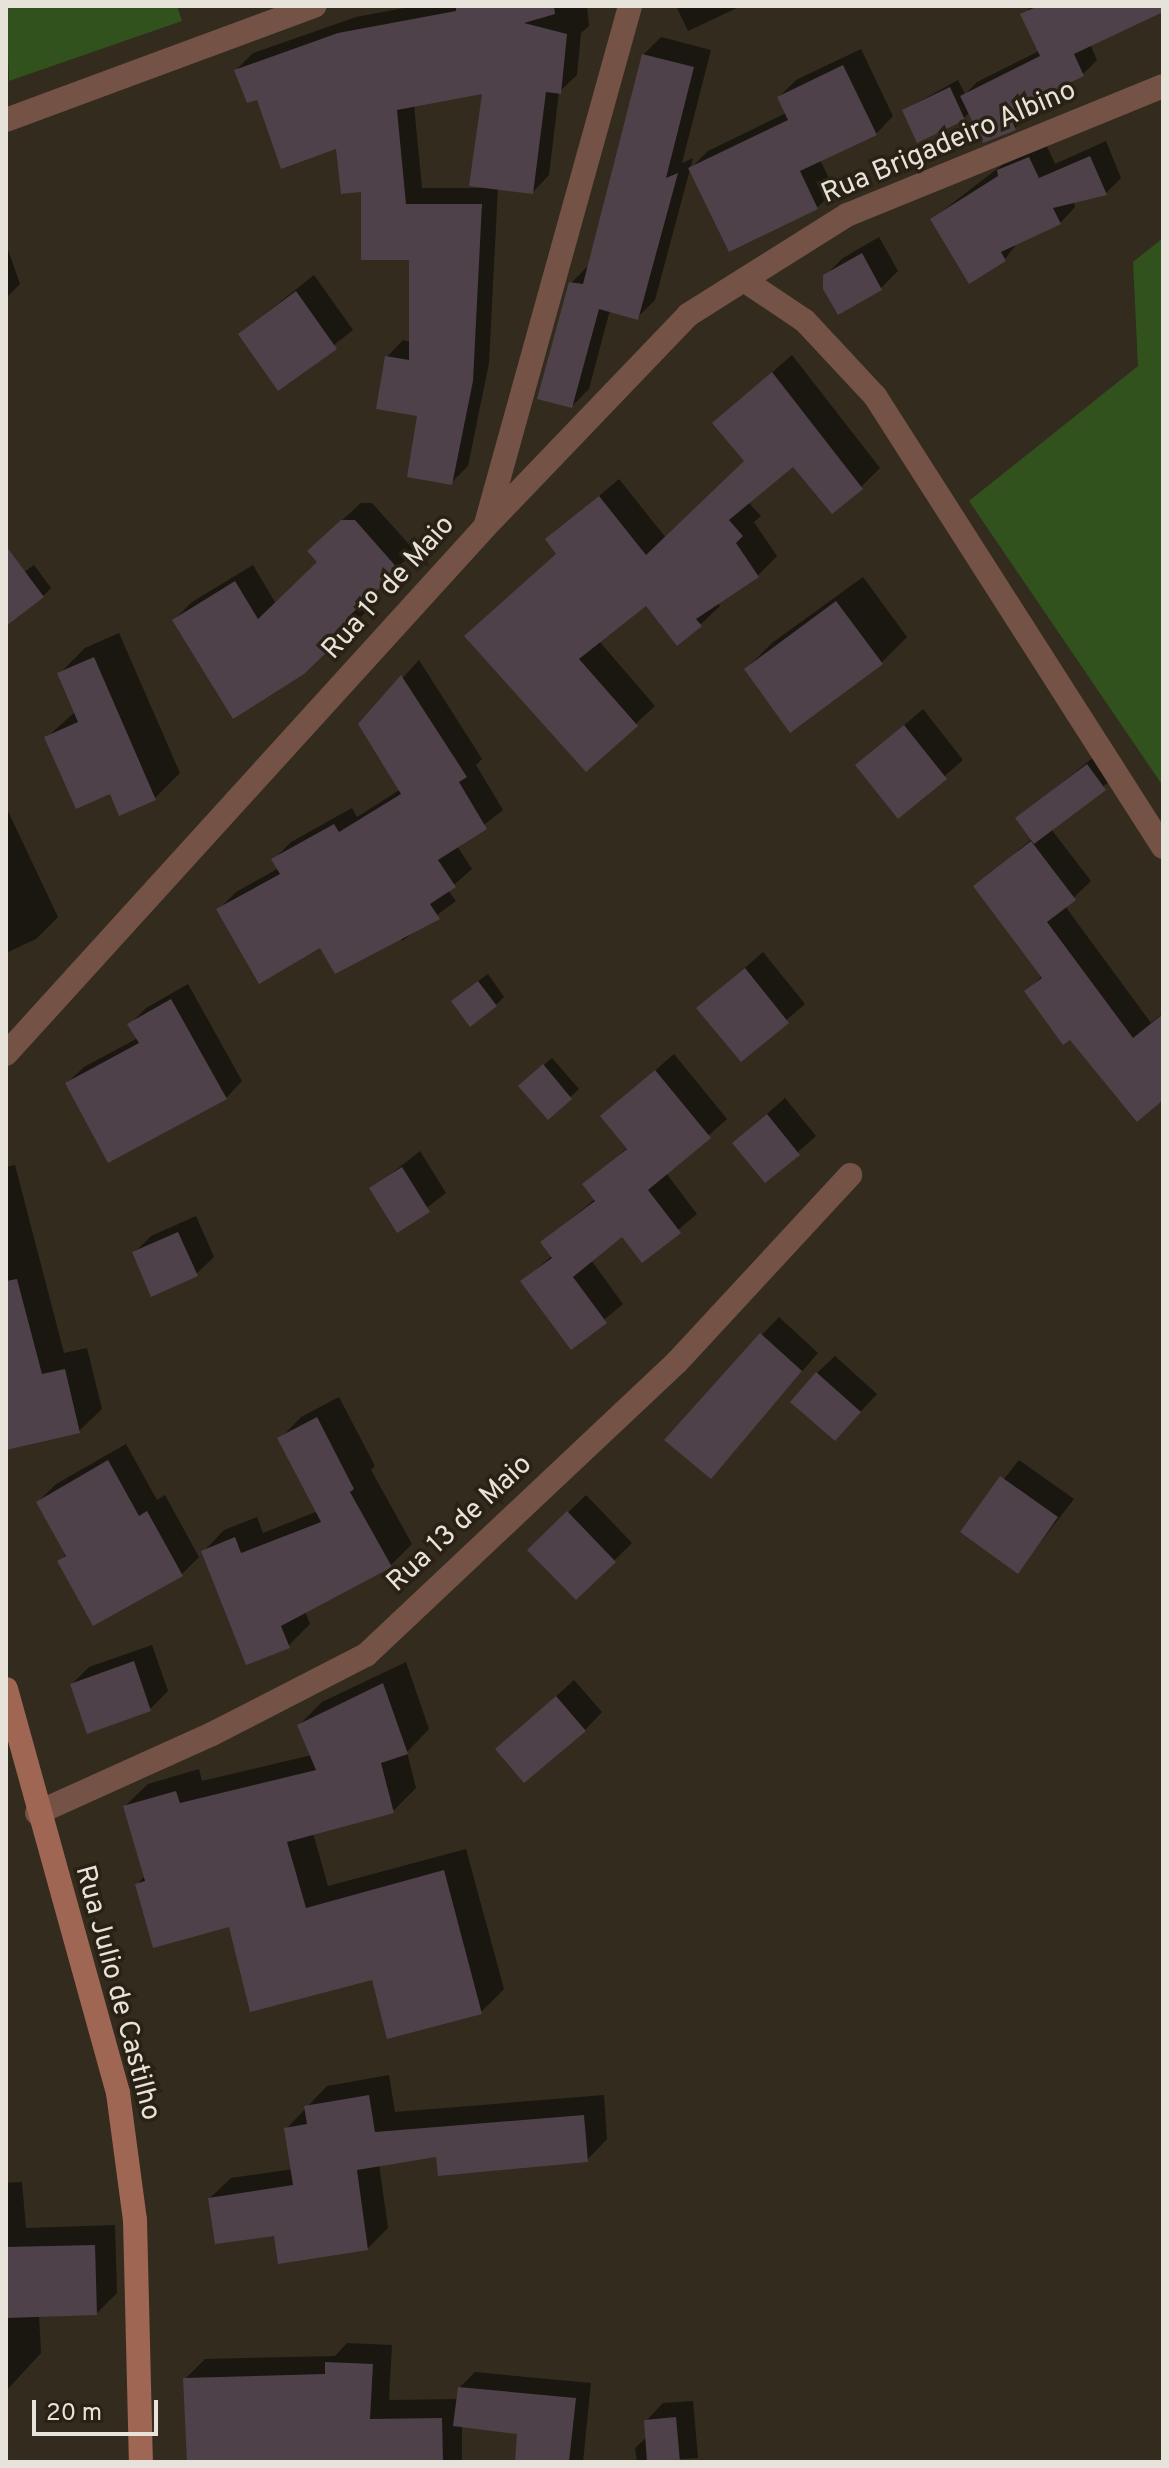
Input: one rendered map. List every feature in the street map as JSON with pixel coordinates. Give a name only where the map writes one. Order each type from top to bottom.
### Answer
[{"type":"street","points":[[6,120],[315,6]]},
{"type":"street","name":"Rua 1º de Maio","points":[[6,1054],[485,527],[630,6]]},
{"type":"street","name":"Rua Brigadeiro Albino","points":[[485,527],[688,315],[847,215],[1163,86]]},
{"type":"street","points":[[744,280],[805,321],[875,396],[1163,847]]},
{"type":"street","name":"Rua 13 de Maio","points":[[37,1813],[212,1734],[366,1655],[677,1362],[850,1175]]},
{"type":"street","name":"Rua Julio de Castilho","points":[[6,1689],[37,1813],[118,2093],[135,2220],[141,2462]]},
{"type":"green space","points":[[6,6],[177,6],[182,21],[9,81]]},
{"type":"green space","points":[[1163,238],[1163,786],[969,501],[1138,366],[1133,262]]},
{"type":"building","points":[[456,6],[554,6],[555,14],[524,23],[567,34],[561,94],[546,92],[533,194],[469,186],[482,94],[397,110],[406,204],[482,204],[473,381],[452,485],[407,477],[417,416],[376,409],[385,356],[409,360],[409,260],[361,260],[361,192],[341,194],[336,149],[281,169],[257,100],[247,103],[234,70],[338,33],[456,11]]},
{"type":"building","points":[[1038,6],[1163,6],[1163,12],[1074,54],[1084,76],[1009,114],[1016,130],[983,143],[960,96],[1040,56],[1020,14]]},
{"type":"building","points":[[642,54],[694,67],[666,178],[678,173],[638,320],[599,309],[572,408],[537,399],[569,282],[583,284]]},
{"type":"building","points":[[843,65],[877,135],[800,171],[818,209],[729,252],[688,168],[788,120],[777,97]]},
{"type":"building","points":[[950,87],[965,120],[917,143],[902,110]]},
{"type":"building","points":[[1090,156],[1107,195],[1053,208],[1061,224],[1001,252],[1006,261],[969,284],[930,219],[998,176],[997,170],[1029,157],[1039,178]]},
{"type":"building","points":[[862,253],[882,290],[838,315],[823,289],[823,275]]},
{"type":"building","points":[[296,291],[337,349],[278,391],[238,334]]},
{"type":"building","points":[[772,372],[863,489],[832,514],[793,467],[729,520],[743,536],[736,543],[759,577],[696,619],[702,626],[677,646],[646,606],[579,659],[638,726],[586,772],[464,636],[556,554],[545,539],[599,496],[646,555],[744,461],[712,423]]},
{"type":"building","points":[[341,520],[355,520],[399,570],[347,618],[355,625],[304,674],[233,719],[172,620],[235,581],[258,619],[317,562],[307,551]]},
{"type":"building","points":[[6,546],[44,597],[6,626]]},
{"type":"building","points":[[836,601],[883,664],[790,733],[744,669]]},
{"type":"building","points":[[94,657],[156,800],[119,816],[110,794],[76,809],[44,737],[78,722],[57,673]]},
{"type":"building","points":[[401,675],[467,777],[459,782],[487,829],[438,860],[456,887],[430,904],[440,919],[335,974],[320,948],[259,984],[216,909],[280,874],[271,859],[334,824],[339,832],[401,794],[358,724]]},
{"type":"building","points":[[904,725],[947,779],[898,819],[855,765]]},
{"type":"building","points":[[1087,764],[1106,790],[1034,844],[1015,818]]},
{"type":"building","points":[[1031,841],[1076,900],[1047,922],[1133,1038],[1163,1014],[1163,1100],[1137,1122],[1070,1040],[1063,1045],[1024,991],[1042,978],[973,886]]},
{"type":"building","points":[[745,968],[789,1023],[741,1062],[696,1008]]},
{"type":"building","points":[[478,981],[497,1006],[470,1027],[451,1001]]},
{"type":"building","points":[[171,999],[227,1099],[108,1163],[65,1083],[139,1043],[127,1024]]},
{"type":"building","points":[[543,1064],[572,1099],[548,1120],[518,1086]]},
{"type":"building","points":[[655,1070],[711,1138],[648,1190],[681,1233],[642,1263],[622,1237],[573,1277],[607,1323],[571,1350],[520,1281],[552,1258],[540,1242],[595,1201],[582,1184],[627,1149],[600,1116]]},
{"type":"building","points":[[767,1114],[800,1155],[765,1183],[732,1143]]},
{"type":"building","points":[[402,1167],[430,1212],[397,1233],[369,1188]]},
{"type":"building","points":[[178,1232],[198,1276],[151,1297],[132,1252]]},
{"type":"building","points":[[17,1279],[42,1374],[65,1369],[80,1433],[6,1450],[6,1281]]},
{"type":"building","points":[[760,1333],[802,1371],[711,1479],[664,1440]]},
{"type":"building","points":[[816,1372],[861,1412],[835,1441],[790,1402]]},
{"type":"building","points":[[317,1417],[354,1489],[350,1492],[392,1567],[281,1626],[290,1648],[246,1665],[201,1551],[235,1537],[241,1553],[321,1522],[277,1438]]},
{"type":"building","points":[[108,1460],[139,1516],[147,1511],[183,1576],[93,1626],[57,1561],[66,1556],[36,1502]]},
{"type":"building","points":[[1000,1476],[1058,1517],[1018,1574],[960,1532]]},
{"type":"building","points":[[567,1511],[616,1562],[576,1600],[527,1550]]},
{"type":"building","points":[[134,1661],[151,1711],[87,1734],[70,1684]]},
{"type":"building","points":[[383,1683],[408,1754],[381,1763],[394,1813],[287,1842],[306,1908],[444,1870],[482,2014],[387,2039],[372,1980],[250,2012],[229,1927],[153,1948],[135,1884],[145,1881],[123,1806],[176,1791],[180,1803],[316,1770],[297,1725]]},
{"type":"building","points":[[556,1696],[586,1731],[524,1783],[495,1749]]},
{"type":"building","points":[[369,2095],[375,2132],[584,2115],[588,2162],[438,2176],[436,2157],[357,2170],[368,2250],[278,2264],[274,2236],[215,2244],[208,2198],[293,2185],[284,2128],[307,2124],[304,2106]]},
{"type":"building","points":[[95,2245],[97,2315],[6,2318],[6,2247]]},
{"type":"building","points":[[325,2362],[373,2364],[370,2419],[442,2418],[443,2462],[187,2462],[183,2378],[325,2374]]},
{"type":"building","points":[[458,2387],[576,2398],[569,2462],[515,2462],[517,2434],[453,2426]]},
{"type":"building","points":[[676,2417],[680,2462],[647,2462],[644,2420]]}]
